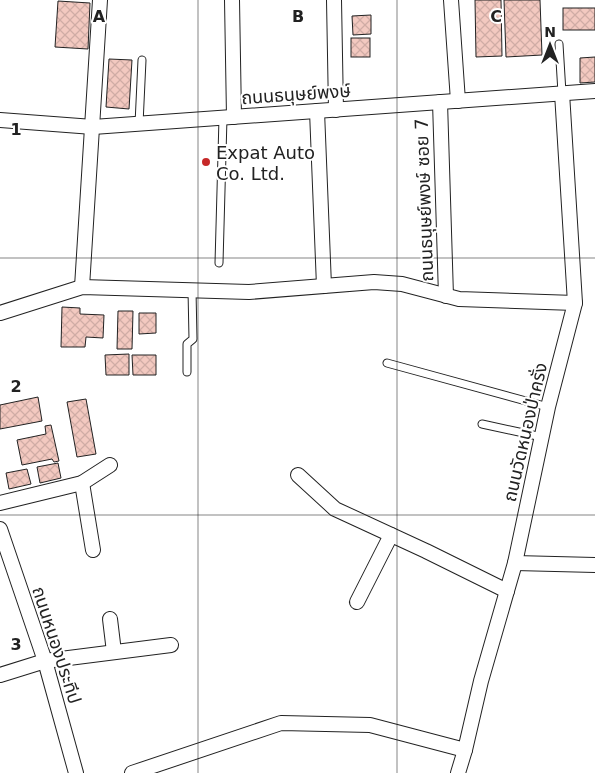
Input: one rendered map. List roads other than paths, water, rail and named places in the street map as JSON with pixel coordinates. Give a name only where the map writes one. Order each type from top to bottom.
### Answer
[{"type":"street","points":[[82,287],[100,0]]},
{"type":"street","points":[[228,117],[232,0]]},
{"type":"street","points":[[334,0],[336,110]]},
{"type":"street","points":[[451,0],[458,101]]},
{"type":"street","name":"ถนนธนุษย์พงษ์","points":[[0,120],[93,127],[595,91]]},
{"type":"street","name":"ถนนวัดหนองป่าครั่ง","points":[[458,773],[480,681],[515,563],[548,407],[575,303],[562,94]]},
{"type":"street","name":"ถนนธนุษย์พงษ์ ซอย 7","points":[[440,102],[446,296]]},
{"type":"street","points":[[317,111],[324,286]]},
{"type":"street","points":[[0,313],[82,287],[249,292],[374,282],[402,284],[459,300],[575,303]]},
{"type":"street","points":[[0,503],[82,483],[110,464]]},
{"type":"street","points":[[298,475],[335,509],[507,591]]},
{"type":"street","points":[[82,483],[93,550]]},
{"type":"street","name":"ถนนหนองประทีป","points":[[0,529],[4,556],[44,661],[76,773]]},
{"type":"street","points":[[357,602],[392,535]]},
{"type":"street","points":[[515,563],[595,565]]},
{"type":"street","points":[[110,618],[114,652]]},
{"type":"street","points":[[0,675],[44,661],[171,645]]},
{"type":"street","points":[[132,773],[281,723],[370,725],[465,750]]},
{"type":"lane","points":[[558,44],[562,94]]},
{"type":"lane","points":[[139,124],[142,60]]},
{"type":"lane","points":[[219,263],[228,117]]},
{"type":"lane","points":[[187,372],[187,344],[193,339],[192,290]]},
{"type":"lane","points":[[387,363],[548,407]]},
{"type":"lane","points":[[482,424],[542,436]]},
{"type":"place","name":"Expat Auto Co. Ltd.","points":[[206,162]]}]
